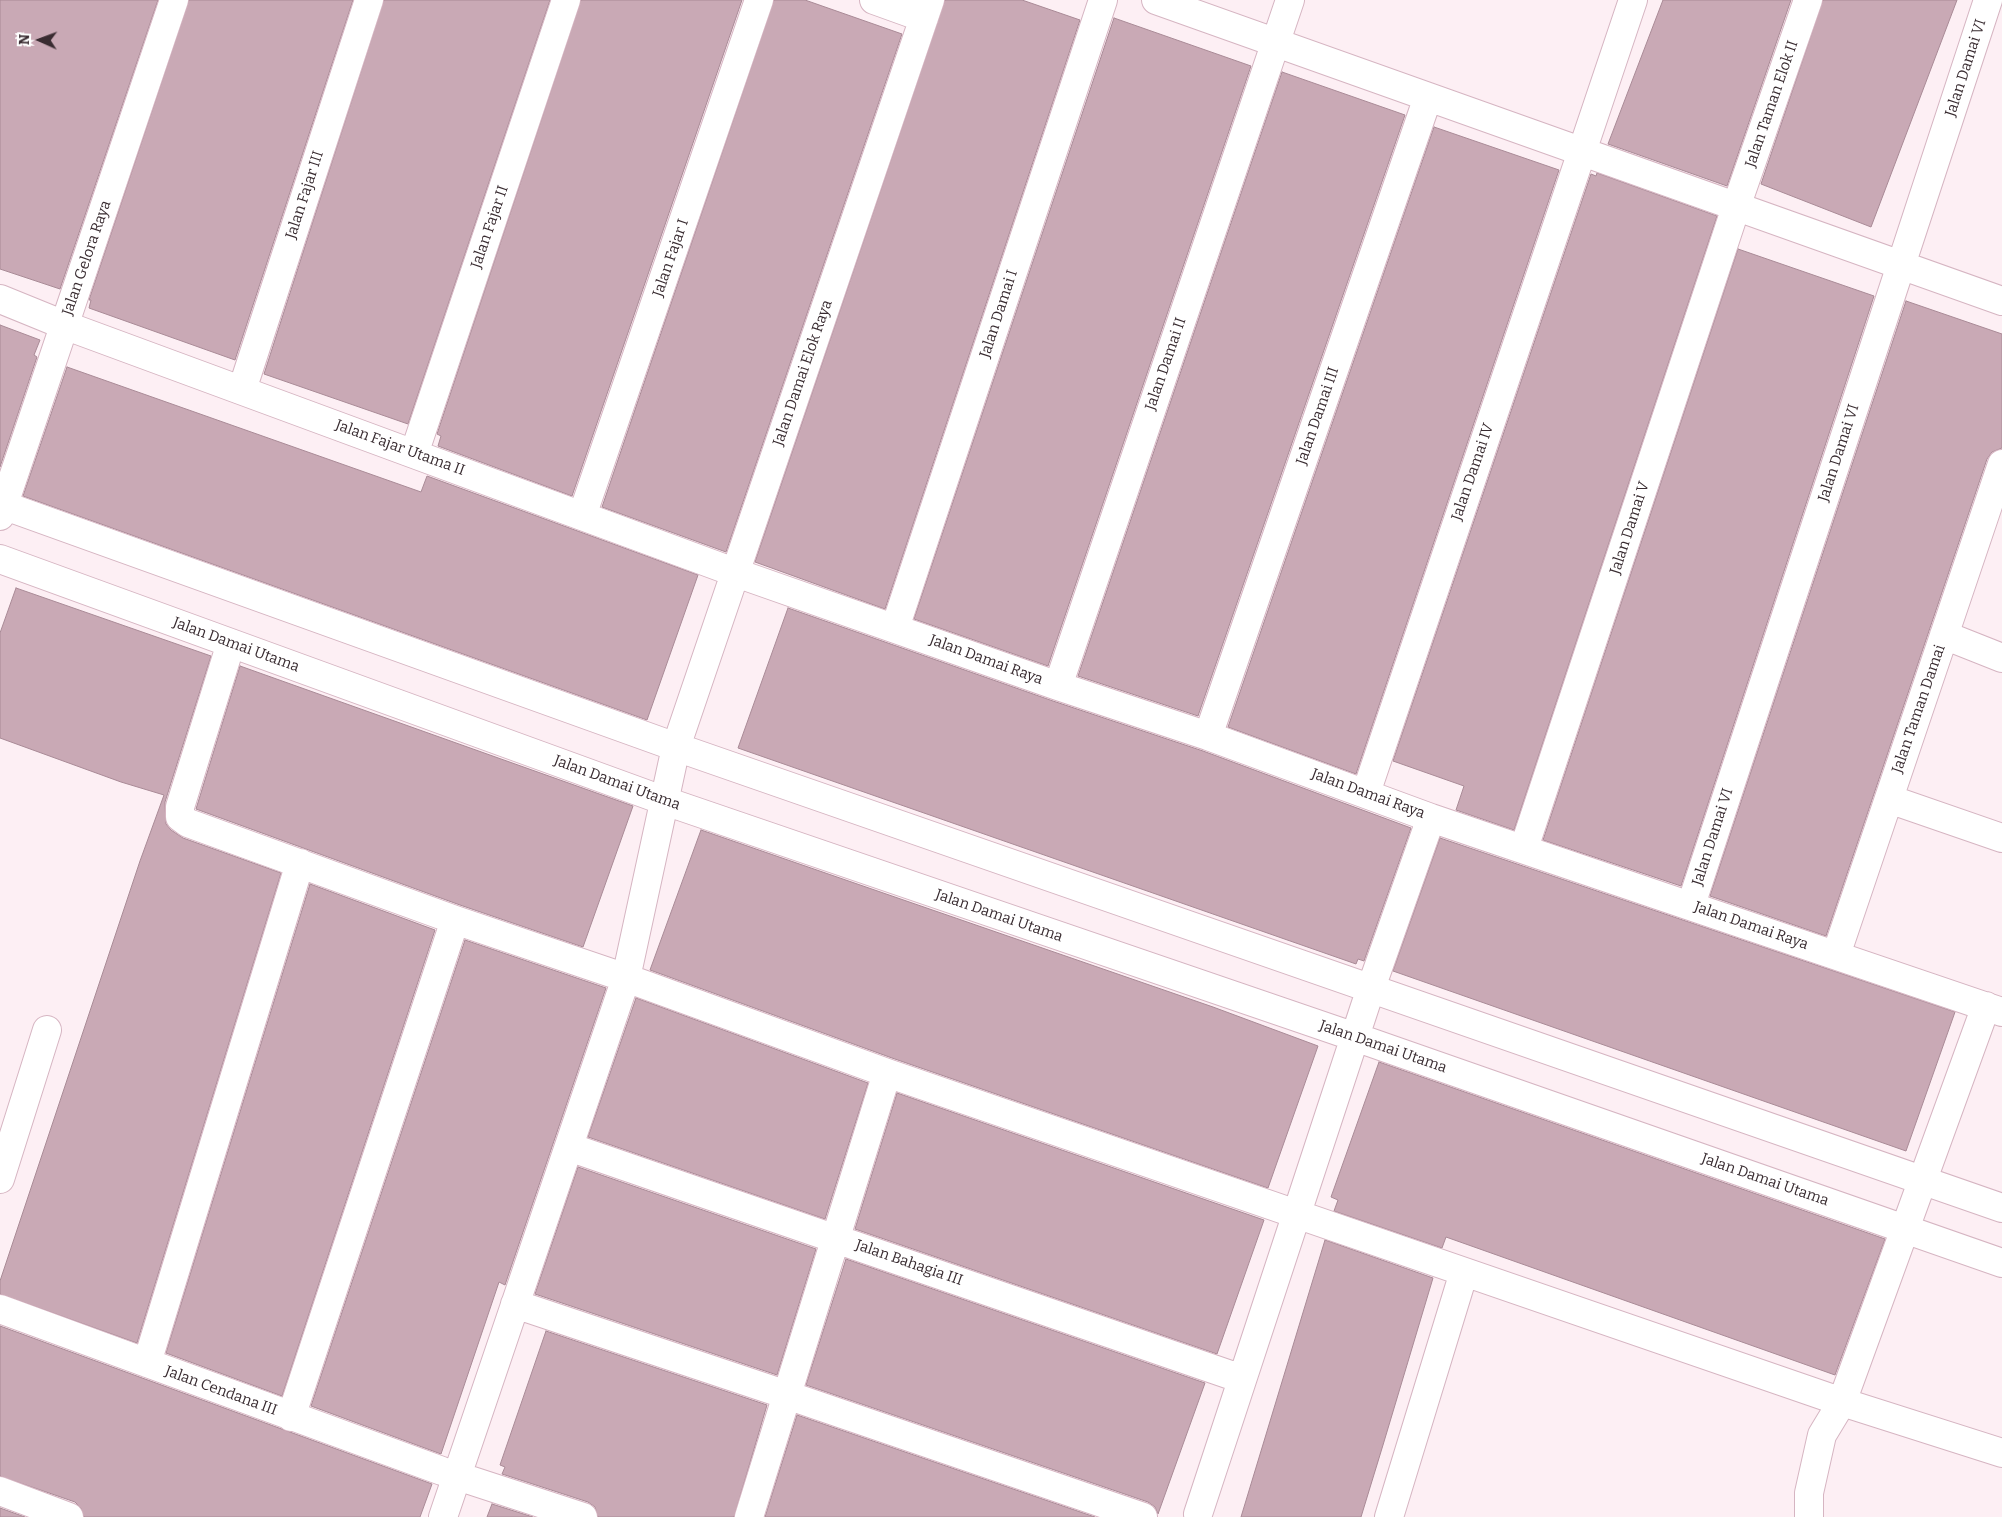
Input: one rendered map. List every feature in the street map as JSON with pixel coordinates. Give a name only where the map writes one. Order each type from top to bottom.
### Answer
[{"type":"street","name":"Jalan Gelora Raya","points":[[1,509],[174,0]]},
{"type":"street","name":"Jalan Fajar III","points":[[242,390],[369,0]]},
{"type":"street","name":"Jalan Fajar II","points":[[414,454],[566,0]]},
{"type":"street","name":"Jalan Fajar I","points":[[582,516],[759,0]]},
{"type":"street","points":[[874,0],[927,9]]},
{"type":"street","name":"Jalan Damai I","points":[[895,628],[1103,0]]},
{"type":"street","points":[[1156,0],[2002,301]]},
{"type":"street","name":"Jalan Damai II","points":[[1058,686],[1274,42],[1290,0]]},
{"type":"street","name":"Jalan Damai IV","points":[[1366,793],[1633,0]]},
{"type":"street","name":"Jalan Taman Elok II","points":[[1736,207],[1808,0]]},
{"type":"street","name":"Jalan Damai VI","points":[[1691,905],[1988,0]]},
{"type":"street","name":"Jalan Damai Elok Raya","points":[[442,1517],[515,1304],[572,1148],[626,978],[676,747],[927,9]]},
{"type":"street","name":"Jalan Damai III","points":[[1208,736],[1428,97]]},
{"type":"street","name":"Jalan Damai V","points":[[1524,848],[1736,207]]},
{"type":"street","name":"Jalan Fajar Utama II","points":[[0,299],[64,325],[735,572]]},
{"type":"street","name":"Jalan Taman Damai","points":[[1836,955],[2002,464]]},
{"type":"street","points":[[1,509],[676,747],[2002,1208]]},
{"type":"street","name":"Jalan Damai Utama","points":[[0,559],[664,801],[1355,1037],[2002,1263]]},
{"type":"street","name":"Jalan Damai Raya","points":[[735,572],[1058,686],[1208,736],[1431,818],[1994,1009]]},
{"type":"street","points":[[1944,635],[2002,658]]},
{"type":"street","points":[[231,643],[180,807],[180,817],[188,823],[455,920],[626,978],[888,1073],[1842,1402],[2002,1453]]},
{"type":"street","points":[[1889,800],[2002,838]]},
{"type":"street","points":[[1198,1514],[1371,988],[1431,818]]},
{"type":"street","points":[[147,1363],[300,863]]},
{"type":"street","points":[[291,1417],[455,920]]},
{"type":"street","points":[[1809,1517],[1809,1493],[1822,1434],[1842,1402],[1923,1180],[1994,1009]]},
{"type":"street","points":[[0,1179],[47,1030]]},
{"type":"street","points":[[749,1517],[888,1073]]},
{"type":"street","name":"Jalan Bahagia III","points":[[572,1148],[1242,1379]]},
{"type":"street","points":[[1389,1517],[1464,1272]]},
{"type":"street","points":[[515,1304],[1143,1517]]},
{"type":"street","name":"Jalan Cendana III","points":[[0,1309],[455,1476],[583,1517]]},
{"type":"street","points":[[0,1491],[69,1517]]},
{"type":"building","points":[[0,0],[158,0],[60,289],[0,269]]},
{"type":"building","points":[[189,0],[353,0],[235,360],[89,308],[91,300],[89,300]]},
{"type":"building","points":[[384,0],[550,0],[408,424],[264,374]]},
{"type":"building","points":[[581,0],[742,0],[572,496],[438,446],[441,436],[437,434]]},
{"type":"building","points":[[774,0],[805,0],[902,34],[726,552],[602,507]]},
{"type":"building","points":[[945,0],[1022,0],[1080,20],[885,609],[755,562]]},
{"type":"building","points":[[1663,0],[1791,0],[1727,186],[1608,144]]},
{"type":"building","points":[[1823,0],[1957,0],[1871,227],[1761,184]]},
{"type":"building","points":[[1114,18],[1251,66],[1048,666],[914,619]]},
{"type":"building","points":[[1282,72],[1405,115],[1198,716],[1078,676]]},
{"type":"building","points":[[1434,127],[1559,170],[1356,774],[1228,727]]},
{"type":"building","points":[[1597,173],[1717,216],[1514,830],[1456,810],[1464,786],[1393,761],[1591,174],[1596,176]]},
{"type":"building","points":[[1738,249],[1874,296],[1681,886],[1543,840]]},
{"type":"building","points":[[1906,301],[2002,334],[2002,448],[1992,452],[1987,459],[1826,936],[1710,896]]},
{"type":"building","points":[[0,325],[40,340],[34,355],[37,357],[0,467]]},
{"type":"building","points":[[67,367],[421,492],[427,476],[698,575],[647,720],[23,496]]},
{"type":"building","points":[[16,588],[211,656],[165,802],[166,824],[183,838],[281,873],[137,1343],[0,1294],[0,1281],[140,861],[164,795],[121,782],[0,738],[0,633]]},
{"type":"building","points":[[788,608],[1053,701],[1203,751],[1411,828],[1364,961],[1358,959],[1356,964],[738,748]]},
{"type":"building","points":[[240,666],[633,806],[583,947],[460,905],[196,809]]},
{"type":"building","points":[[701,830],[1213,1007],[1318,1046],[1268,1188],[892,1058],[650,970]]},
{"type":"building","points":[[1440,838],[1955,1012],[1906,1151],[1393,971]]},
{"type":"building","points":[[310,884],[435,930],[282,1396],[166,1353]]},
{"type":"building","points":[[465,940],[606,988],[505,1285],[499,1282],[441,1454],[311,1406]]},
{"type":"building","points":[[636,998],[868,1083],[825,1219],[588,1137]]},
{"type":"building","points":[[1379,1062],[1885,1239],[1835,1375],[1446,1237],[1442,1248],[1334,1211],[1338,1200],[1331,1197]]},
{"type":"building","points":[[897,1093],[1264,1220],[1217,1354],[855,1229]]},
{"type":"building","points":[[578,1167],[816,1249],[777,1375],[535,1294]]},
{"type":"building","points":[[1325,1240],[1433,1278],[1383,1445],[1361,1517],[1241,1517]]},
{"type":"building","points":[[846,1259],[1205,1383],[1158,1514],[1155,1507],[1148,1502],[806,1385]]},
{"type":"building","points":[[0,1326],[432,1484],[420,1517],[84,1517],[81,1508],[75,1502],[0,1476]]},
{"type":"building","points":[[546,1331],[767,1405],[734,1517],[598,1517],[595,1507],[588,1502],[502,1474],[505,1467],[500,1465]]},
{"type":"building","points":[[797,1415],[1095,1517],[765,1517]]},
{"type":"building","points":[[492,1504],[533,1517],[487,1517]]},
{"type":"building","points":[[0,1508],[25,1517],[0,1517]]}]
